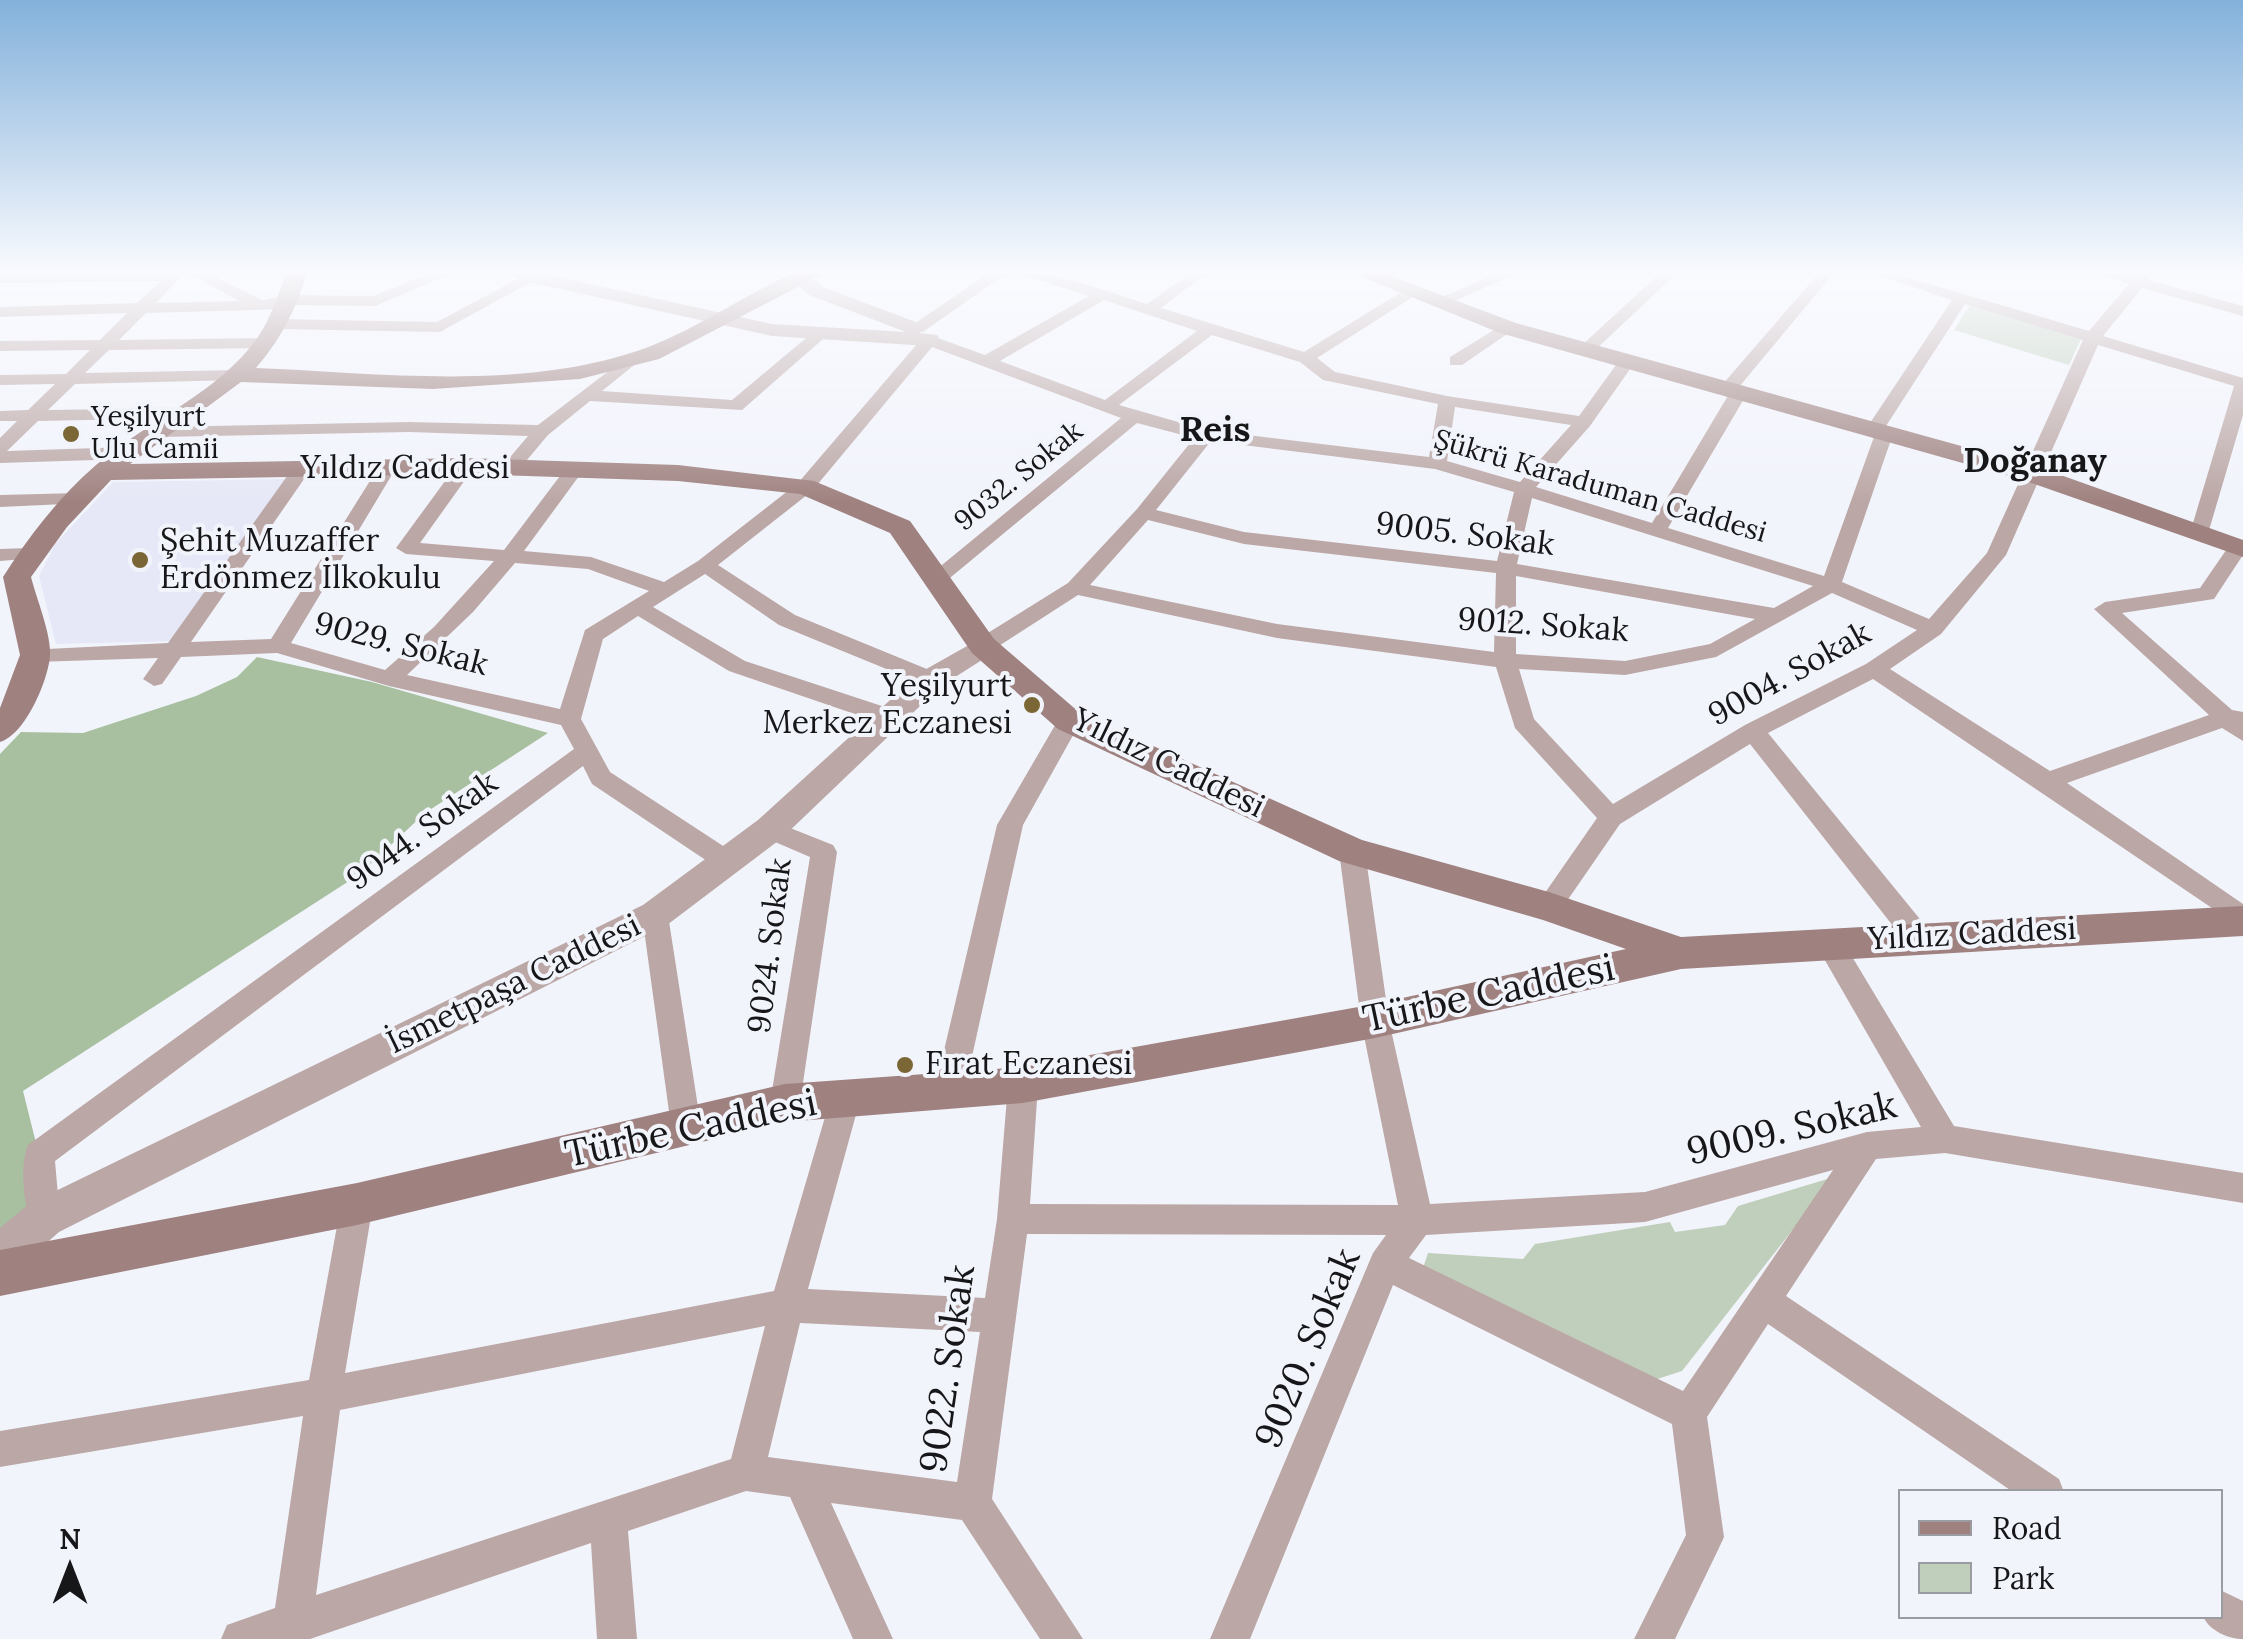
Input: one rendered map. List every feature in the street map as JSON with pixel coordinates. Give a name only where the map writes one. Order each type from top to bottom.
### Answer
[{"type":"main road","points":[[0,731],[12,719],[36,655],[12,569],[104,472],[238,375],[257,350]]},
{"type":"main road","points":[[238,375],[448,380],[571,372],[627,362],[653,350]]},
{"type":"main road","points":[[1588,350],[2032,474],[2240,548]]},
{"type":"main road","name":"Yıldız Caddesi","points":[[104,472],[466,466],[678,473],[805,487],[900,527],[983,646],[1069,721],[1352,851],[1550,907],[1681,953],[2243,919]]},
{"type":"main road","name":"Türbe Caddesi","points":[[0,1273],[357,1204],[785,1103],[1023,1085],[1375,1021],[1681,953]]},
{"type":"street","points":[[0,448],[97,350]]},
{"type":"street","points":[[585,395],[736,406],[801,350]]},
{"type":"street","points":[[728,862],[601,778],[569,720],[592,635],[705,565],[805,487],[911,350]]},
{"type":"street","name":"Şükrü Karaduman Caddesi","points":[[959,350],[1134,418],[1206,435],[1437,464],[1524,488],[1831,585],[1933,629]]},
{"type":"street","points":[[986,362],[1006,350]]},
{"type":"street","points":[[1106,408],[1181,350]]},
{"type":"street","points":[[1278,350],[1306,358],[1329,376],[1447,401],[1584,422]]},
{"type":"street","points":[[1306,358],[1318,350]]},
{"type":"street","points":[[1456,361],[1473,350]]},
{"type":"street","points":[[1657,530],[1734,391],[1766,350]]},
{"type":"street","points":[[1831,585],[1880,430],[1929,350]]},
{"type":"street","name":"9004. Sokak","points":[[1550,907],[1611,817],[1753,731],[1874,670],[1933,629],[1996,555],[2087,350]]},
{"type":"street","points":[[2137,350],[2243,383],[2200,533]]},
{"type":"street","points":[[509,469],[542,432],[627,362]]},
{"type":"street","points":[[1611,817],[1523,722],[1505,661],[1506,568],[1524,488],[1584,422],[1626,362]]},
{"type":"street","points":[[0,380],[238,375]]},
{"type":"street","points":[[1437,464],[1447,401]]},
{"type":"street","points":[[0,416],[187,413]]},
{"type":"street","name":"9032. Sokak","points":[[938,578],[1134,418]]},
{"type":"street","points":[[160,432],[409,427],[542,432]]},
{"type":"street","points":[[983,646],[1075,588],[1144,513],[1206,435]]},
{"type":"street","points":[[0,457],[127,453]]},
{"type":"street","points":[[466,466],[406,548],[591,563],[664,588]]},
{"type":"street","points":[[278,646],[387,468]]},
{"type":"street","points":[[154,679],[302,469]]},
{"type":"street","points":[[390,679],[440,638],[514,555],[573,472]]},
{"type":"street","points":[[0,501],[79,498]]},
{"type":"street","name":"9005. Sokak","points":[[1144,513],[1244,538],[1506,568],[1779,616]]},
{"type":"street","points":[[2237,723],[2106,609],[2208,594],[2240,548]]},
{"type":"street","points":[[705,565],[787,620],[930,679]]},
{"type":"street","name":"9012. Sokak","points":[[1075,588],[1277,630],[1505,661],[1625,668],[1716,650],[1831,585]]},
{"type":"street","points":[[639,608],[737,666],[886,716]]},
{"type":"street","name":"9029. Sokak","points":[[36,655],[278,646],[390,679],[569,720]]},
{"type":"street","name":"İsmetpaşa Caddesi","points":[[0,1256],[44,1218],[655,915],[770,829],[886,716],[930,679],[983,646]]},
{"type":"street","points":[[1874,670],[2047,781],[2243,919]]},
{"type":"street","points":[[948,1093],[1010,825],[1069,721]]},
{"type":"street","points":[[2047,781],[2237,723]]},
{"type":"street","points":[[1753,731],[1918,937]]},
{"type":"street","name":"9044. Sokak","points":[[44,1218],[39,1155],[587,751]]},
{"type":"street","name":"9024. Sokak","points":[[770,829],[824,852],[785,1103]]},
{"type":"street","points":[[1352,851],[1375,1021],[1417,1220]]},
{"type":"street","points":[[655,915],[686,1126]]},
{"type":"street","points":[[1829,943],[1945,1140]]},
{"type":"street","name":"9022. Sokak","points":[[1023,1085],[1013,1219],[973,1503],[1063,1639]]},
{"type":"street","points":[[746,1473],[787,1305],[845,1100]]},
{"type":"street","name":"9009. Sokak","points":[[1013,1219],[1417,1220],[1645,1207],[1867,1146],[1945,1140],[2243,1188]]},
{"type":"street","points":[[1654,1639],[1704,1536],[1689,1413],[1867,1146]]},
{"type":"street","points":[[290,1632],[324,1395],[357,1204]]},
{"type":"street","name":"9020. Sokak","points":[[1230,1639],[1384,1264],[1417,1220]]},
{"type":"street","points":[[1384,1264],[1689,1413]]},
{"type":"street","points":[[1764,1301],[2042,1489]]},
{"type":"street","points":[[0,1448],[324,1395],[787,1305],[998,1316]]},
{"type":"street","points":[[241,1639],[290,1632],[746,1473],[973,1503]]},
{"type":"street","points":[[802,1483],[873,1639]]},
{"type":"street","points":[[608,1520],[617,1639]]},
{"type":"shaded area","name":"Şehit Muzaffer Erdönmez İlkokulu","points":[[286,479],[178,641],[56,644],[39,576],[55,544],[113,482]]},
{"type":"green space","points":[[2021,350],[2076,350],[2069,365]]},
{"type":"green space","points":[[257,657],[372,682],[548,733],[425,813],[360,874],[23,1091],[39,1155],[42,1196],[0,1245],[0,754],[21,732],[83,733],[196,696],[237,677]]},
{"type":"green space","points":[[1834,1177],[1682,1371],[1648,1382],[1422,1271],[1428,1253],[1523,1259],[1535,1244],[1670,1222],[1675,1232],[1725,1225],[1738,1206]]},
{"type":"place","name":"Yeşilyurt Ulu Camii","points":[[71,434]]},
{"type":"place","name":"Şehit Muzaffer Erdönmez İlkokulu","points":[[140,560]]},
{"type":"place","name":"Yeşilyurt Merkez Eczanesi","points":[[1032,705]]},
{"type":"place","name":"Fırat Eczanesi","points":[[905,1065]]},
{"type":"district","name":"Reis","points":[[1215,431]]},
{"type":"district","name":"Doğanay","points":[[2035,462]]}]
